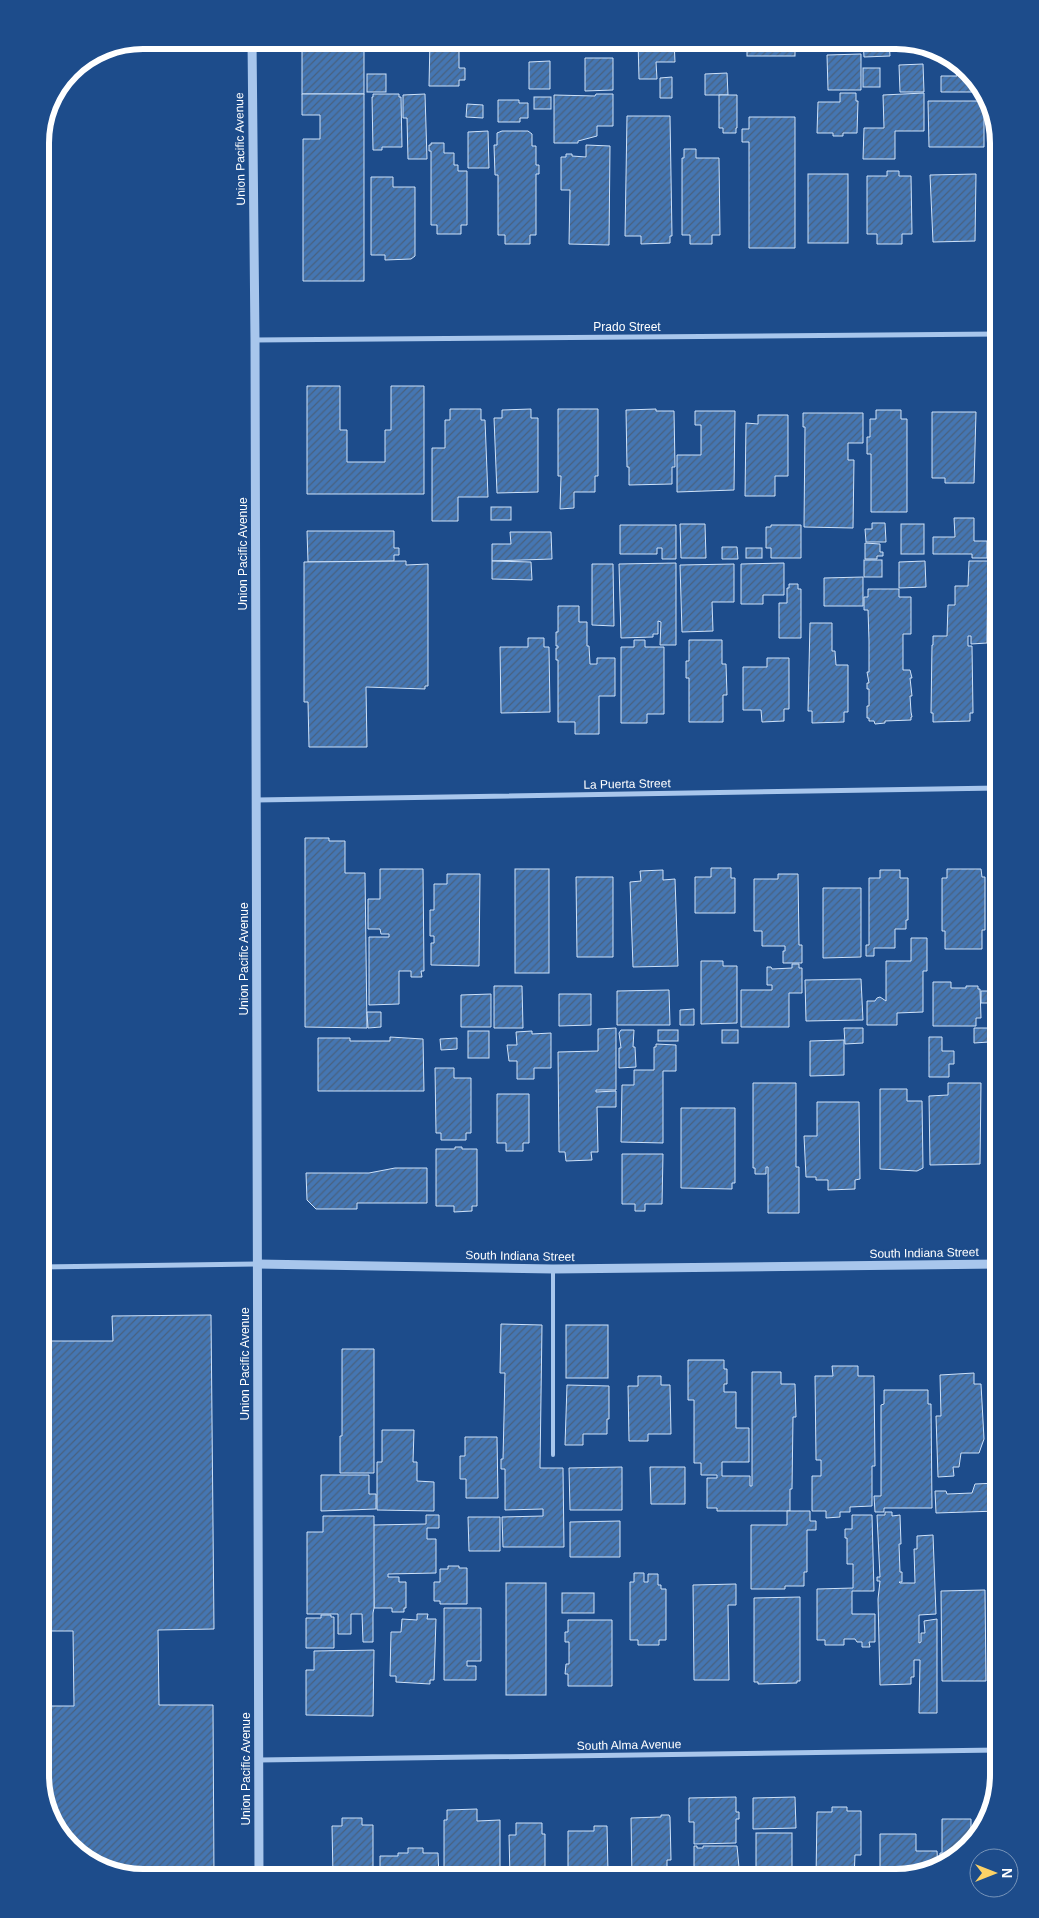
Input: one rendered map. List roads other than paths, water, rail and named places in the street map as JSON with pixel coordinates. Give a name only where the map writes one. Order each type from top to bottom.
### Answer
[{"type":"street","name":"Union Pacific Avenue","points":[[252,49],[255,340],[259,1869]]},
{"type":"street","name":"Prado Street","points":[[255,340],[990,334]]},
{"type":"street","name":"La Puerta Street","points":[[256,800],[990,788]]},
{"type":"street","name":"South Indiana Street","points":[[49,1267],[257,1264],[553,1269],[990,1264]]},
{"type":"street","name":"South Alma Avenue","points":[[259,1760],[990,1750]]},
{"type":"lane","points":[[553,1269],[553,1455]]}]
